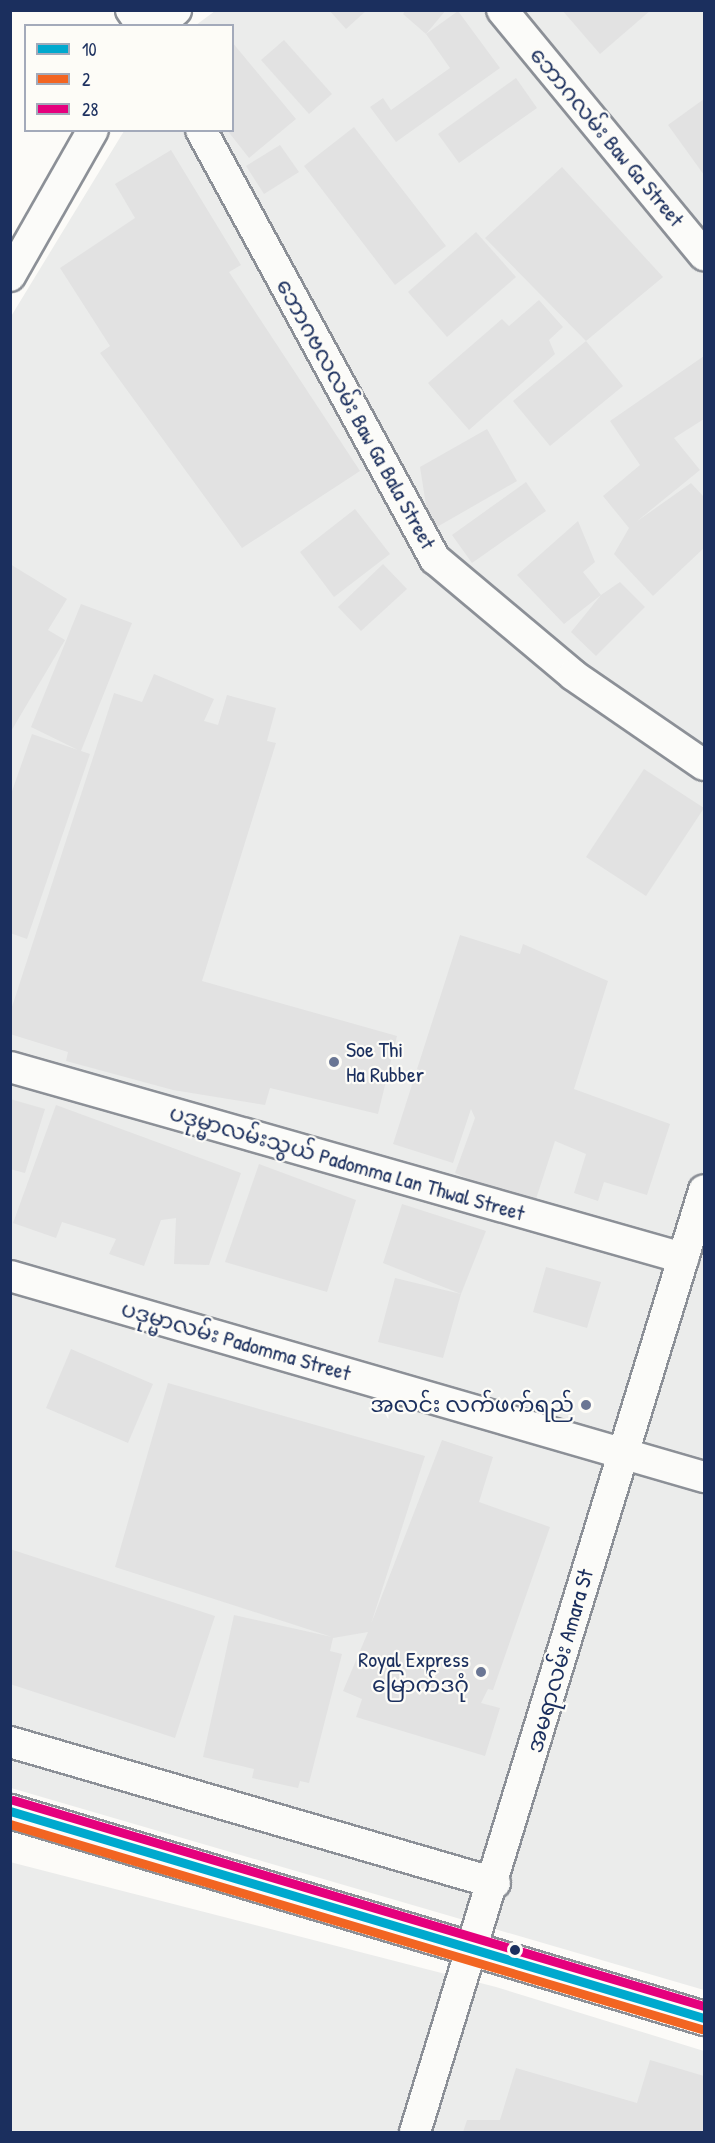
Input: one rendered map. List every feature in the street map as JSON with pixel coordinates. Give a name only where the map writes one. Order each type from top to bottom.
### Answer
[{"type":"main road","points":[[10,1811],[705,2018]]},
{"type":"street","points":[[131,10],[141,24]]},
{"type":"street","points":[[159,24],[176,10]]},
{"type":"street","name":"ဘောဂလမ်း Baw Ga Street","points":[[510,14],[705,255]]},
{"type":"street","points":[[10,276],[92,132]]},
{"type":"street","name":"ဘောဂဗလလမ်း Baw Ga Bala Street","points":[[202,132],[435,559],[573,675],[705,765]]},
{"type":"street","name":"ပဒုမ္မာလမ်းသွယ် Padomma Lan Thwal Street","points":[[10,1067],[683,1258]]},
{"type":"street","name":"အမရာလမ်း Amara St","points":[[415,2133],[495,1883],[622,1454],[705,1190]]},
{"type":"street","name":"ပဒုမ္မာလမ်း Padomma Street","points":[[10,1276],[705,1477]]},
{"type":"street","points":[[10,1742],[495,1883]]},
{"type":"shaded area","points":[[215,11],[704,11],[704,1990],[11,1788],[10,318],[123,132],[234,132],[234,24],[197,24]]},
{"type":"shaded area","points":[[10,1862],[496,1987],[704,2051],[704,2132],[11,2132]]},
{"type":"building","points":[[329,10],[367,10],[346,29]]},
{"type":"building","points":[[406,10],[446,10],[426,34],[403,14]]},
{"type":"building","points":[[562,10],[651,10],[600,54]]},
{"type":"building","points":[[458,11],[500,68],[396,142],[370,107],[383,98],[391,110],[450,68],[426,34]]},
{"type":"building","points":[[284,40],[332,94],[309,114],[261,60]]},
{"type":"building","points":[[234,44],[296,119],[249,158],[229,132],[234,132]]},
{"type":"building","points":[[516,78],[537,108],[459,163],[438,134]]},
{"type":"building","points":[[704,99],[704,175],[668,125]]},
{"type":"building","points":[[354,127],[446,246],[395,285],[304,166]]},
{"type":"building","points":[[280,145],[299,172],[264,194],[246,166]]},
{"type":"building","points":[[171,150],[241,265],[229,272],[360,471],[242,548],[100,353],[110,346],[60,268],[135,218],[115,184]]},
{"type":"building","points":[[562,167],[663,277],[586,341],[485,238]]},
{"type":"building","points":[[476,232],[516,277],[447,337],[408,292]]},
{"type":"building","points":[[539,300],[563,327],[549,340],[555,354],[469,430],[428,383],[502,319],[509,326]]},
{"type":"building","points":[[586,341],[623,386],[550,446],[513,401]]},
{"type":"building","points":[[704,356],[704,419],[674,438],[700,470],[636,522],[691,483],[704,497],[704,548],[653,596],[614,554],[629,528],[603,496],[640,465],[610,421]]},
{"type":"building","points":[[487,429],[517,481],[430,531],[420,467]]},
{"type":"building","points":[[526,482],[546,511],[472,563],[452,535]]},
{"type":"building","points":[[355,509],[390,554],[334,597],[300,552]]},
{"type":"building","points":[[578,521],[595,562],[583,572],[601,595],[564,624],[517,575]]},
{"type":"building","points":[[10,564],[67,599],[48,630],[65,640],[10,733]]},
{"type":"building","points":[[383,564],[407,589],[361,631],[338,607]]},
{"type":"building","points":[[620,582],[645,607],[596,656],[571,632],[601,595]]},
{"type":"building","points":[[81,604],[132,623],[81,751],[90,754],[27,939],[10,933],[10,797],[32,734],[78,750],[31,727]]},
{"type":"building","points":[[154,674],[214,699],[204,721],[218,725],[227,695],[276,708],[267,741],[276,743],[202,981],[397,1036],[378,1114],[270,1088],[265,1105],[173,1090],[66,1061],[68,1052],[10,1034],[10,1013],[114,693],[142,702]]},
{"type":"building","points":[[644,769],[704,808],[646,896],[586,857]]},
{"type":"building","points":[[460,935],[520,954],[523,944],[608,981],[574,1089],[670,1124],[647,1195],[604,1182],[598,1201],[574,1193],[586,1154],[555,1141],[533,1208],[455,1173],[475,1118],[471,1109],[453,1163],[393,1144]]},
{"type":"building","points":[[10,1099],[45,1109],[25,1173],[10,1169]]},
{"type":"building","points":[[56,1105],[241,1173],[209,1265],[174,1264],[176,1218],[161,1220],[144,1266],[109,1254],[116,1239],[62,1222],[56,1238],[13,1223]]},
{"type":"building","points":[[259,1164],[356,1200],[327,1292],[225,1262]]},
{"type":"building","points":[[402,1204],[486,1231],[461,1294],[383,1263]]},
{"type":"building","points":[[546,1267],[601,1282],[587,1328],[533,1312]]},
{"type":"building","points":[[395,1278],[461,1294],[443,1358],[378,1342]]},
{"type":"building","points":[[71,1349],[153,1384],[128,1443],[46,1408]]},
{"type":"building","points":[[168,1383],[425,1456],[371,1624],[442,1440],[493,1457],[479,1502],[550,1527],[493,1690],[488,1689],[481,1703],[500,1708],[485,1756],[356,1717],[362,1699],[343,1691],[368,1632],[333,1638],[330,1651],[342,1654],[309,1783],[300,1781],[298,1788],[252,1778],[254,1769],[203,1757],[234,1615],[332,1637],[115,1567]]},
{"type":"building","points":[[10,1549],[215,1616],[175,1738],[10,1684]]},
{"type":"building","points":[[650,2060],[704,2076],[704,2132],[463,2132],[467,2120],[500,2120],[516,2068],[637,2103]]},
{"type":"transit line","name":"28","points":[[13,1800],[704,2006]]},
{"type":"transit line","name":"10","points":[[10,1811],[704,2018]]},
{"type":"transit line","name":"2","points":[[10,1824],[701,2029]]},
{"type":"place","name":"Soe Thi Ha Rubber","points":[[334,1062]]},
{"type":"place","name":"အလင်း လက်ဖက်ရည်","points":[[586,1405]]},
{"type":"place","name":"Royal Express မြောက်ဒဂုံ","points":[[481,1672]]}]
